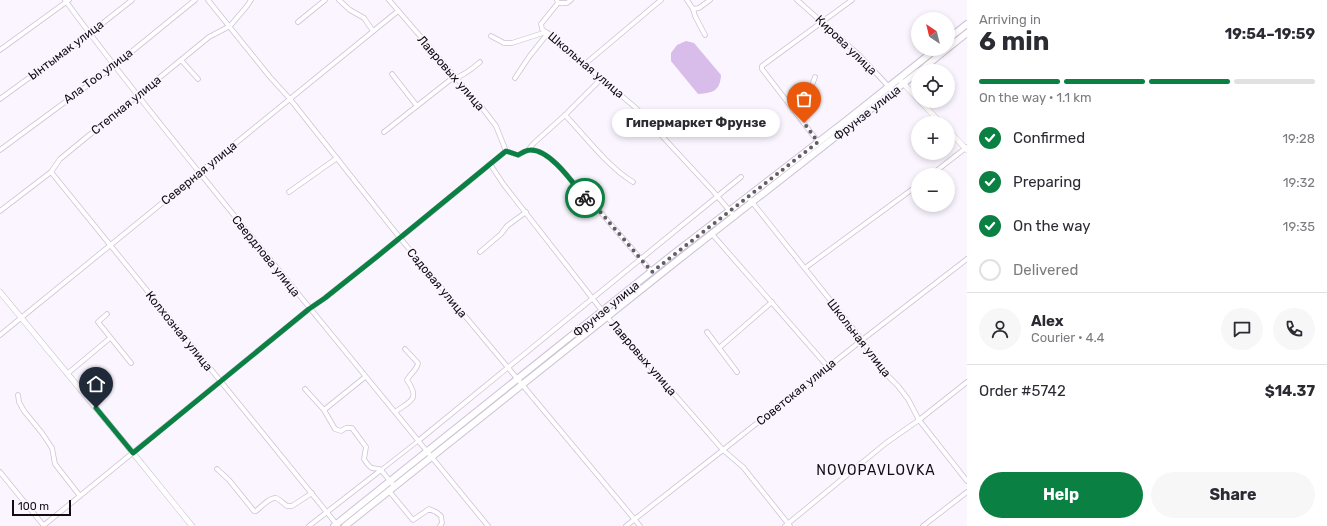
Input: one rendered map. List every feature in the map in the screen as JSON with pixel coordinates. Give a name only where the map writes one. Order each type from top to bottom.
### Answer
[{"type":"main road","points":[[955,33],[967,24]]},
{"type":"main road","name":"Фрунзе улица","points":[[955,42],[967,33]]},
{"type":"main road","name":"Фрунзе улица","points":[[336,525],[393,484],[605,314],[712,234],[734,216],[750,200],[891,89],[899,79],[927,56]]},
{"type":"main road","name":"Фрунзе улица","points":[[928,64],[938,56]]},
{"type":"main road","name":"Фрунзе улица","points":[[891,89],[904,84],[911,78]]},
{"type":"main road","name":"Фрунзе улица","points":[[605,314],[652,272],[730,211],[750,200]]},
{"type":"main road","name":"Фрунзе улица","points":[[345,526],[389,492],[393,484]]},
{"type":"street","name":"Ынтымак улица","points":[[0,99],[89,34],[132,0]]},
{"type":"street","name":"Ала Тоо улица","points":[[0,150],[114,66],[195,0]]},
{"type":"street","name":"Садовая улица","points":[[208,0],[270,77],[290,99],[400,238],[640,526]]},
{"type":"street","name":"Степная улица","points":[[0,211],[51,172],[60,159],[209,37],[230,26],[251,0]]},
{"type":"street","points":[[298,22],[325,0]]},
{"type":"street","points":[[339,0],[350,10],[364,18],[373,31]]},
{"type":"street","name":"Лавровых улица","points":[[389,0],[457,78],[496,126],[506,151]]},
{"type":"street","points":[[557,1],[567,3],[571,0]]},
{"type":"street","points":[[585,64],[625,28],[661,0]]},
{"type":"street","points":[[687,0],[693,9],[705,35]]},
{"type":"street","points":[[693,9],[699,8],[710,0]]},
{"type":"street","name":"Кирова улица","points":[[797,0],[823,21],[858,54],[891,89]]},
{"type":"street","points":[[820,145],[762,69],[762,66],[852,0]]},
{"type":"street","name":"Свердлова улица","points":[[67,1],[89,34],[199,173],[488,526]]},
{"type":"street","points":[[0,50],[67,1]]},
{"type":"street","name":"Школьная улица","points":[[557,1],[541,24],[542,28],[636,108],[734,216]]},
{"type":"street","name":"Северная улица","points":[[0,335],[398,11]]},
{"type":"street","points":[[491,36],[504,43],[512,43],[547,33]]},
{"type":"street","points":[[515,78],[547,33]]},
{"type":"street","points":[[181,60],[198,78]]},
{"type":"street","points":[[384,132],[450,80],[469,71],[480,62]]},
{"type":"street","points":[[392,74],[417,106]]},
{"type":"street","points":[[793,110],[803,103],[812,92],[812,85],[815,77]]},
{"type":"street","points":[[0,472],[43,526],[309,309],[400,238],[506,151],[518,155],[528,150],[602,78]]},
{"type":"street","points":[[899,79],[911,91]]},
{"type":"street","points":[[927,108],[934,116]]},
{"type":"street","points":[[565,115],[606,160],[624,177],[632,182]]},
{"type":"street","points":[[940,168],[966,149],[955,137]]},
{"type":"street","points":[[528,150],[543,153],[556,164],[585,198],[590,200],[652,272]]},
{"type":"street","points":[[289,192],[337,158]]},
{"type":"street","name":"Лавровых улица","points":[[490,164],[504,185],[605,314],[723,450],[743,468],[788,525]]},
{"type":"street","name":"Колхозная улица","points":[[51,172],[312,493],[336,525]]},
{"type":"street","points":[[309,526],[418,441],[741,177]]},
{"type":"street","points":[[805,268],[911,190]]},
{"type":"street","name":"Школьная улица","points":[[750,200],[862,340],[882,370],[898,386],[908,399],[919,420],[967,481]]},
{"type":"street","points":[[480,252],[502,234],[507,226],[526,212]]},
{"type":"street","points":[[712,234],[828,367]]},
{"type":"street","name":"Советская улица","points":[[626,526],[967,259]]},
{"type":"street","points":[[0,292],[192,526]]},
{"type":"street","points":[[719,348],[772,302]]},
{"type":"street","points":[[107,314],[98,322],[131,363]]},
{"type":"street","points":[[707,332],[737,372]]},
{"type":"street","points":[[67,374],[110,338]]},
{"type":"street","points":[[395,412],[411,400],[414,395],[414,390],[407,380],[418,368],[418,363],[405,349]]},
{"type":"street","points":[[324,410],[365,377]]},
{"type":"street","points":[[788,525],[886,443],[919,420],[967,382]]},
{"type":"street","points":[[306,389],[324,410],[335,429],[341,431],[346,428],[352,428],[366,447],[364,459],[369,466],[379,468],[393,484]]},
{"type":"street","points":[[18,395],[18,402],[52,448],[55,464],[80,496]]},
{"type":"street","points":[[217,469],[229,480],[254,511],[271,499],[275,498],[278,498],[287,506],[292,506],[312,493]]},
{"type":"street","points":[[389,492],[413,520],[429,509],[441,516],[442,523],[440,526]]},
{"type":"street","points":[[923,526],[967,492]]},
{"type":"shaded area","points":[[686,41],[694,43],[721,75],[719,85],[712,92],[698,94],[671,61],[671,53],[677,45]]},
{"type":"way so far","points":[[585,198],[590,200],[652,272],[818,142],[804,123]]},
{"type":"place","name":"Гипермаркет Фрунзе","points":[[804,123]]},
{"type":"district","name":"NOVOPAVLOVKA","points":[[876,470]]},
{"type":"route","points":[[96,408],[133,453],[506,151],[518,155],[528,150],[543,153],[556,164],[585,198]]}]
